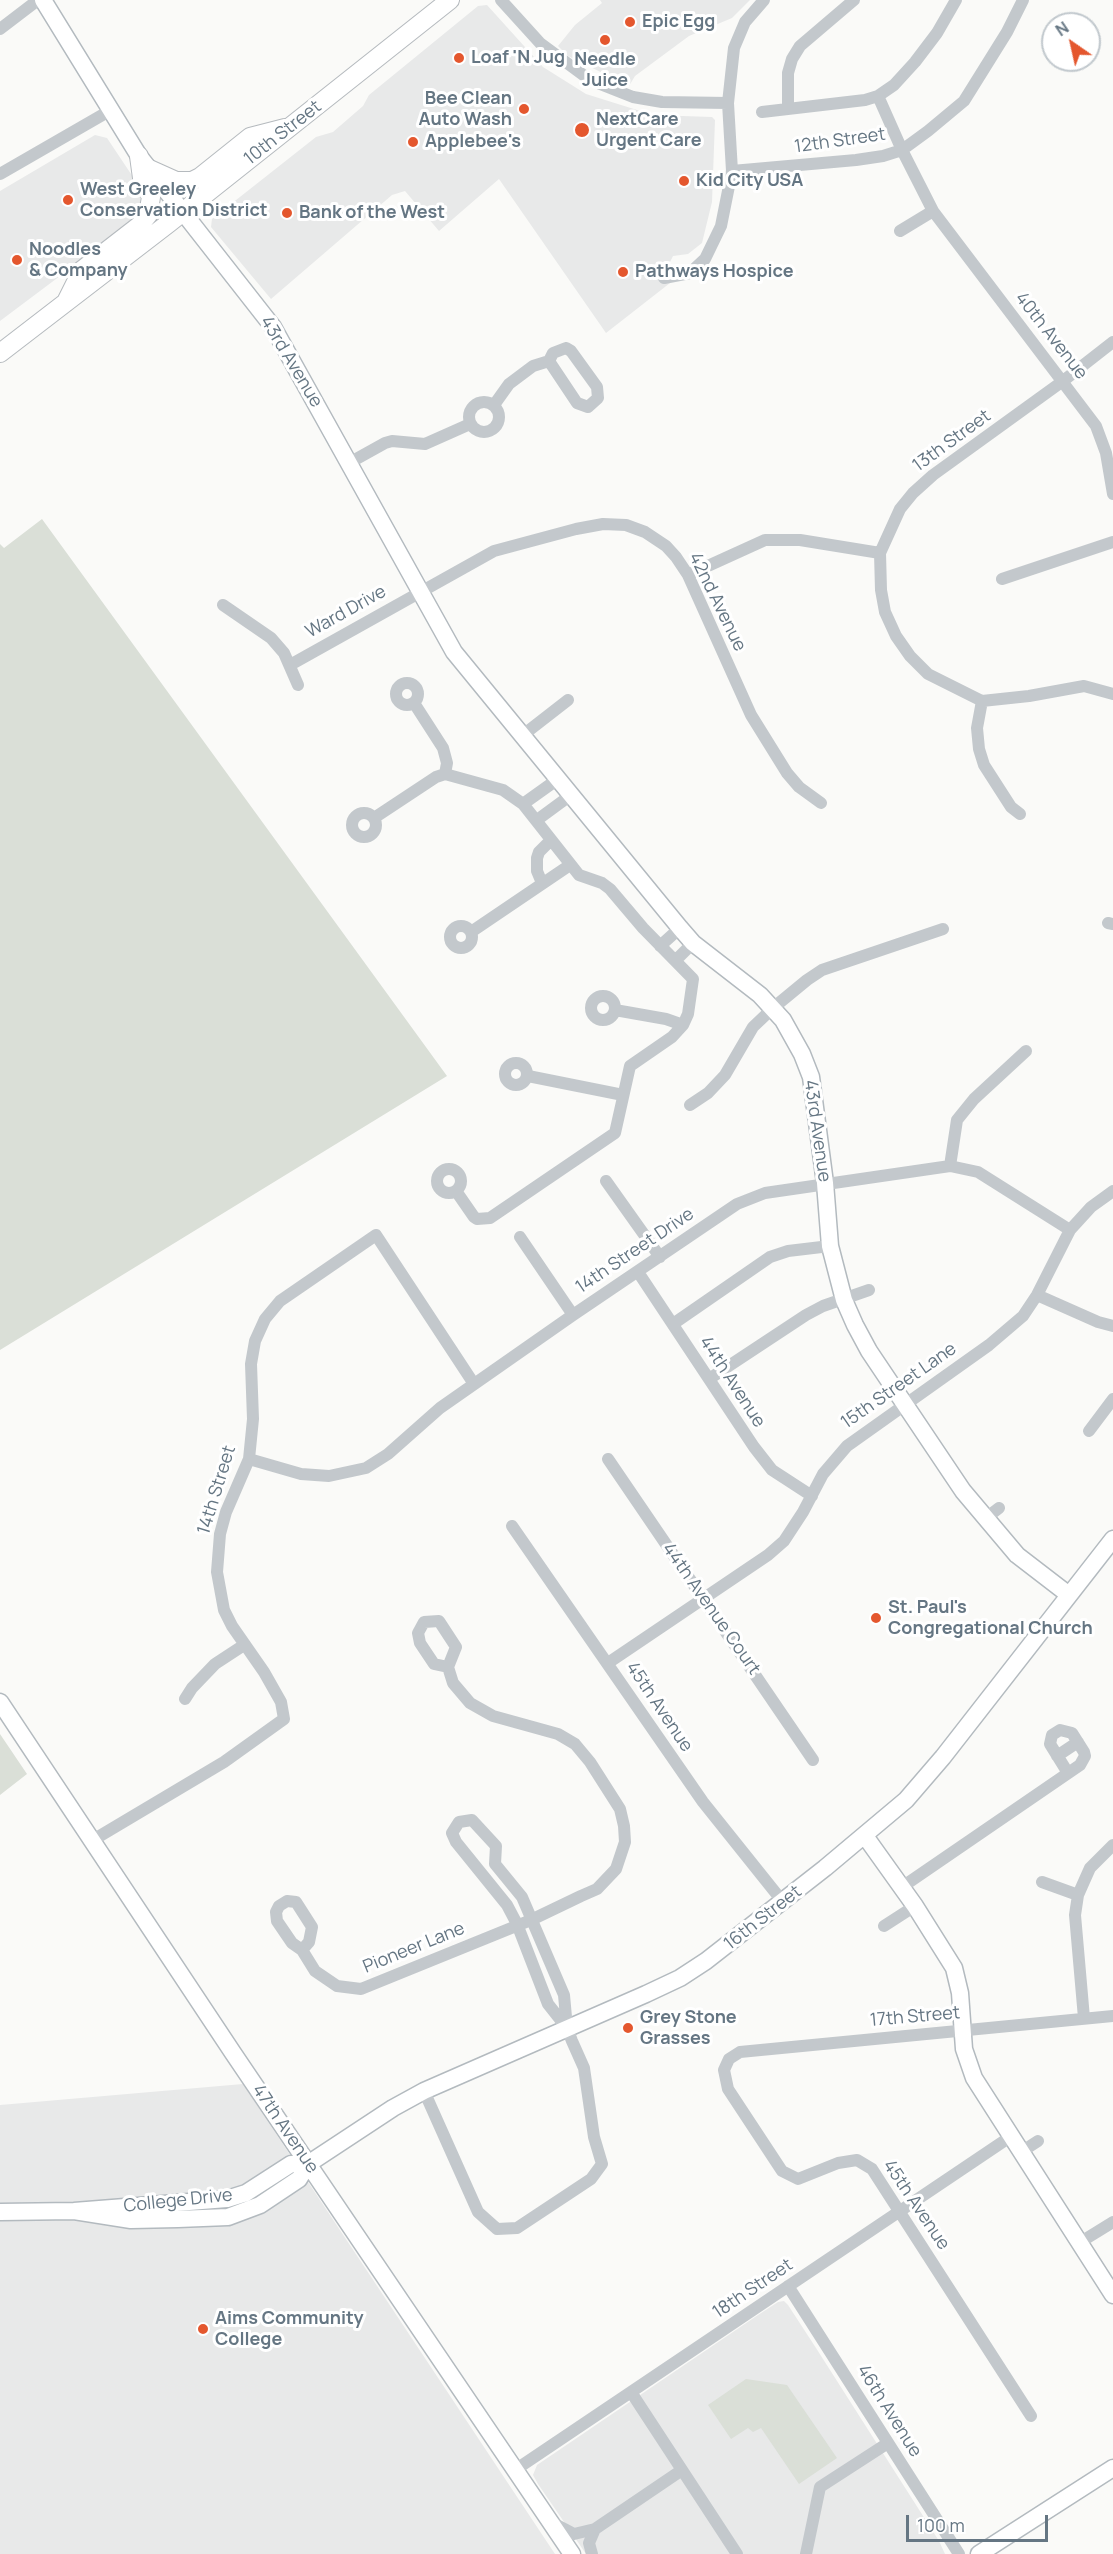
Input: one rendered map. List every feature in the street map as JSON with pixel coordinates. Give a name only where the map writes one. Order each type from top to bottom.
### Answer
[{"type":"main road","name":"10th Street","points":[[0,353],[182,213],[450,0]]},
{"type":"main road","points":[[65,304],[82,270],[140,225],[148,215],[150,197],[142,178],[143,162],[178,181],[192,181],[250,137],[292,126]]},
{"type":"street","points":[[0,29],[41,0]]},
{"type":"street","name":"43rd Avenue","points":[[41,0],[143,162],[273,327],[454,651],[693,943],[760,994],[791,1034],[811,1077],[825,1182],[830,1246],[844,1299],[869,1351],[963,1491],[992,1513],[1017,1555],[1069,1595]]},
{"type":"street","points":[[501,0],[540,42],[590,80],[633,98],[663,102],[728,103]]},
{"type":"street","points":[[664,278],[690,273],[705,259],[721,226],[732,171],[728,103],[734,48],[745,22],[764,0]]},
{"type":"street","points":[[788,109],[788,73],[792,59],[800,46],[854,0]]},
{"type":"street","points":[[762,112],[865,100],[878,96],[894,85],[915,62],[937,33],[956,0]]},
{"type":"street","name":"12th Street","points":[[732,171],[856,160],[883,156],[902,150],[964,101],[1007,32],[1023,0]]},
{"type":"street","name":"40th Avenue","points":[[878,96],[933,211],[1091,419],[1102,438],[1113,494]]},
{"type":"street","points":[[0,174],[111,110]]},
{"type":"street","points":[[900,231],[933,211]]},
{"type":"street","name":"13th Street","points":[[880,553],[900,509],[913,493],[933,475],[1113,342]]},
{"type":"street","points":[[494,405],[508,384],[533,366],[549,360],[561,349],[572,351],[597,387],[596,402],[588,407],[577,403],[549,360]]},
{"type":"street","points":[[484,402],[494,405],[500,418],[492,430],[482,432],[470,424],[469,414],[475,405],[484,402]]},
{"type":"street","points":[[349,463],[385,443],[392,441],[425,444],[434,442],[470,424]]},
{"type":"street","name":"42nd Avenue","points":[[420,592],[494,551],[510,545],[603,524],[626,525],[645,532],[666,546],[688,575],[751,715],[799,787],[821,803]]},
{"type":"street","points":[[688,575],[765,540],[800,540],[880,553],[881,590],[885,612],[896,636],[909,656],[928,674],[982,701],[1029,696],[1084,686],[1113,694]]},
{"type":"street","points":[[1002,579],[1113,542]]},
{"type":"street","name":"Ward Drive","points":[[290,664],[420,592]]},
{"type":"street","points":[[223,605],[271,638],[290,664],[298,685]]},
{"type":"street","points":[[523,735],[568,700]]},
{"type":"street","points":[[982,701],[977,728],[981,757],[1005,799],[1020,814]]},
{"type":"street","points":[[414,703],[443,748],[447,763],[445,774]]},
{"type":"street","points":[[374,818],[436,777],[445,774],[494,786],[523,804],[579,875],[596,880],[610,888],[660,946],[693,979],[688,1014],[683,1025],[672,1037],[630,1066],[615,1133],[490,1218],[477,1219],[474,1217],[456,1191]]},
{"type":"street","points":[[523,804],[558,779]]},
{"type":"street","points":[[537,820],[571,795]]},
{"type":"street","points":[[542,883],[537,870],[537,858],[539,852],[550,841]]},
{"type":"street","points":[[471,932],[570,865]]},
{"type":"street","points":[[660,946],[680,928]]},
{"type":"street","points":[[690,1105],[716,1086],[725,1075],[753,1028],[773,1008],[822,970],[943,929]]},
{"type":"street","points":[[676,960],[693,943]]},
{"type":"street","points":[[615,1010],[666,1019],[683,1025]]},
{"type":"street","points":[[950,1166],[957,1120],[974,1099],[1026,1051]]},
{"type":"street","points":[[528,1076],[623,1095]]},
{"type":"street","name":"14th Street Drive","points":[[249,1460],[301,1474],[329,1476],[366,1468],[388,1454],[440,1408],[573,1315],[737,1204],[765,1193],[825,1182],[950,1166],[978,1172],[1070,1230]]},
{"type":"street","points":[[606,1181],[660,1257]]},
{"type":"street","name":"15th Street Lane","points":[[608,1663],[768,1555],[784,1541],[827,1469],[847,1446],[1008,1331],[1023,1316],[1037,1295],[1070,1230],[1091,1207],[1113,1191]]},
{"type":"street","name":"14th Street","points":[[93,1840],[224,1762],[284,1719],[281,1702],[224,1610],[217,1572],[217,1551],[226,1512],[249,1460],[253,1419],[251,1364],[255,1341],[265,1319],[280,1301],[376,1235],[474,1384]]},
{"type":"street","points":[[520,1238],[573,1315]]},
{"type":"street","points":[[673,1324],[770,1257],[788,1251],[830,1246]]},
{"type":"street","name":"44th Avenue","points":[[638,1272],[754,1447],[772,1470],[812,1496]]},
{"type":"street","points":[[709,1379],[806,1315],[869,1290]]},
{"type":"street","points":[[1037,1295],[1098,1322],[1113,1326]]},
{"type":"street","points":[[1089,1431],[1113,1399]]},
{"type":"street","name":"44th Avenue Court","points":[[608,1459],[813,1760]]},
{"type":"street","name":"45th Avenue","points":[[512,1526],[703,1802],[783,1902]]},
{"type":"street","name":"16th Street","points":[[308,2164],[385,2113],[424,2091],[680,1978],[783,1902],[866,1836],[922,1782],[1113,1539]]},
{"type":"street","points":[[185,1699],[215,1664],[244,1645]]},
{"type":"street","name":"Pioneer Lane","points":[[302,1950],[315,1971],[327,1981],[337,1986],[361,1989],[531,1920],[597,1889],[616,1869],[625,1842],[620,1809],[575,1744],[558,1734],[493,1716],[480,1710],[461,1694],[453,1683],[448,1666]]},
{"type":"street","name":"47th Avenue","points":[[0,1702],[308,2164],[572,2554]]},
{"type":"street","points":[[902,1887],[1068,1773],[1084,1761],[1084,1752],[1078,1742],[1069,1731],[1064,1729],[1056,1732],[1050,1744],[1068,1773]]},
{"type":"street","points":[[1058,1756],[1078,1742]]},
{"type":"street","points":[[424,2091],[478,2212],[496,2229],[517,2228],[591,2179],[602,2164],[594,2137],[584,2068],[567,2028],[548,2004],[518,1924],[507,1905],[456,1842],[452,1833],[459,1822],[472,1820],[496,1846],[495,1864],[522,1897],[564,1995],[567,2028]]},
{"type":"street","points":[[866,1836],[915,1906],[954,1968],[960,1993],[966,2057],[974,2078],[1113,2295]]},
{"type":"street","points":[[1084,2018],[1075,1915],[1078,1895],[1090,1868],[1113,1845]]},
{"type":"street","points":[[481,1874],[495,1864]]},
{"type":"street","points":[[1042,1882],[1078,1895]]},
{"type":"street","points":[[884,1926],[915,1906]]},
{"type":"street","name":"17th Street","points":[[726,2065],[729,2059],[740,2052],[1113,2016]]},
{"type":"street","name":"45th Avenue","points":[[726,2065],[723,2070],[728,2089],[782,2171],[798,2179],[838,2163],[857,2160],[872,2169],[1031,2416]]},
{"type":"street","name":"18th Street","points":[[515,2470],[1010,2137]]},
{"type":"street","points":[[1021,2152],[1038,2141]]},
{"type":"street","name":"College Drive","points":[[0,2212],[74,2211],[131,2220],[228,2217],[260,2205],[299,2180],[308,2164]]},
{"type":"street","points":[[1079,2242],[1113,2222]]},
{"type":"street","name":"46th Avenue","points":[[788,2286],[958,2554]]},
{"type":"street","points":[[631,2392],[737,2554]]},
{"type":"street","points":[[806,2554],[820,2487],[888,2443]]},
{"type":"street","points":[[979,2554],[1113,2468]]},
{"type":"street","points":[[549,2521],[574,2534],[595,2529],[682,2470]]},
{"type":"street","points":[[592,2554],[589,2543],[595,2529]]},
{"type":"shaded area","points":[[600,0],[750,0],[732,18],[689,36],[635,76],[629,86],[568,56],[558,46],[575,25],[602,3]]},
{"type":"shaded area","points":[[487,5],[543,67],[586,94],[653,115],[712,117],[715,120],[712,202],[702,243],[688,254],[673,256],[667,268],[670,283],[606,333],[499,179],[439,231],[405,191],[392,195],[271,299],[211,227],[212,219],[316,137],[333,132],[363,106],[369,95],[478,6]]},
{"type":"shaded area","points":[[95,135],[107,138],[139,186],[141,205],[128,225],[0,321],[0,191]]},
{"type":"shaded area","points":[[42,519],[447,1076],[0,1350],[0,544],[4,548]]},
{"type":"shaded area","points":[[0,1734],[27,1774],[0,1795]]},
{"type":"shaded area","name":"Aims Community College","points":[[243,2084],[555,2554],[0,2554],[0,2105]]},
{"type":"shaded area","points":[[784,2301],[939,2541],[945,2554],[586,2554],[533,2475],[537,2465],[758,2315],[778,2302]]},
{"type":"shaded area","points":[[746,2379],[787,2385],[837,2458],[799,2484],[761,2428],[753,2432],[748,2428],[731,2439],[708,2405]]},
{"type":"place","name":"Epic Egg","points":[[630,22]]},
{"type":"place","name":"Needle Juice","points":[[605,40]]},
{"type":"place","name":"Loaf 'N Jug","points":[[459,58]]},
{"type":"place","name":"Bee Clean Auto Wash","points":[[524,109]]},
{"type":"place","name":"NextCare Urgent Care","points":[[582,130]]},
{"type":"place","name":"Applebee's","points":[[413,142]]},
{"type":"place","name":"Kid City USA","points":[[684,181]]},
{"type":"place","name":"West Greeley Conservation District","points":[[68,200]]},
{"type":"place","name":"Bank of the West","points":[[287,213]]},
{"type":"place","name":"Noodles & Company","points":[[17,260]]},
{"type":"place","name":"Pathways Hospice","points":[[623,272]]},
{"type":"place","name":"St. Paul's Congregational Church","points":[[876,1618]]},
{"type":"place","name":"Grey Stone Grasses","points":[[628,2028]]},
{"type":"place","name":"Aims Community College","points":[[203,2329]]}]
